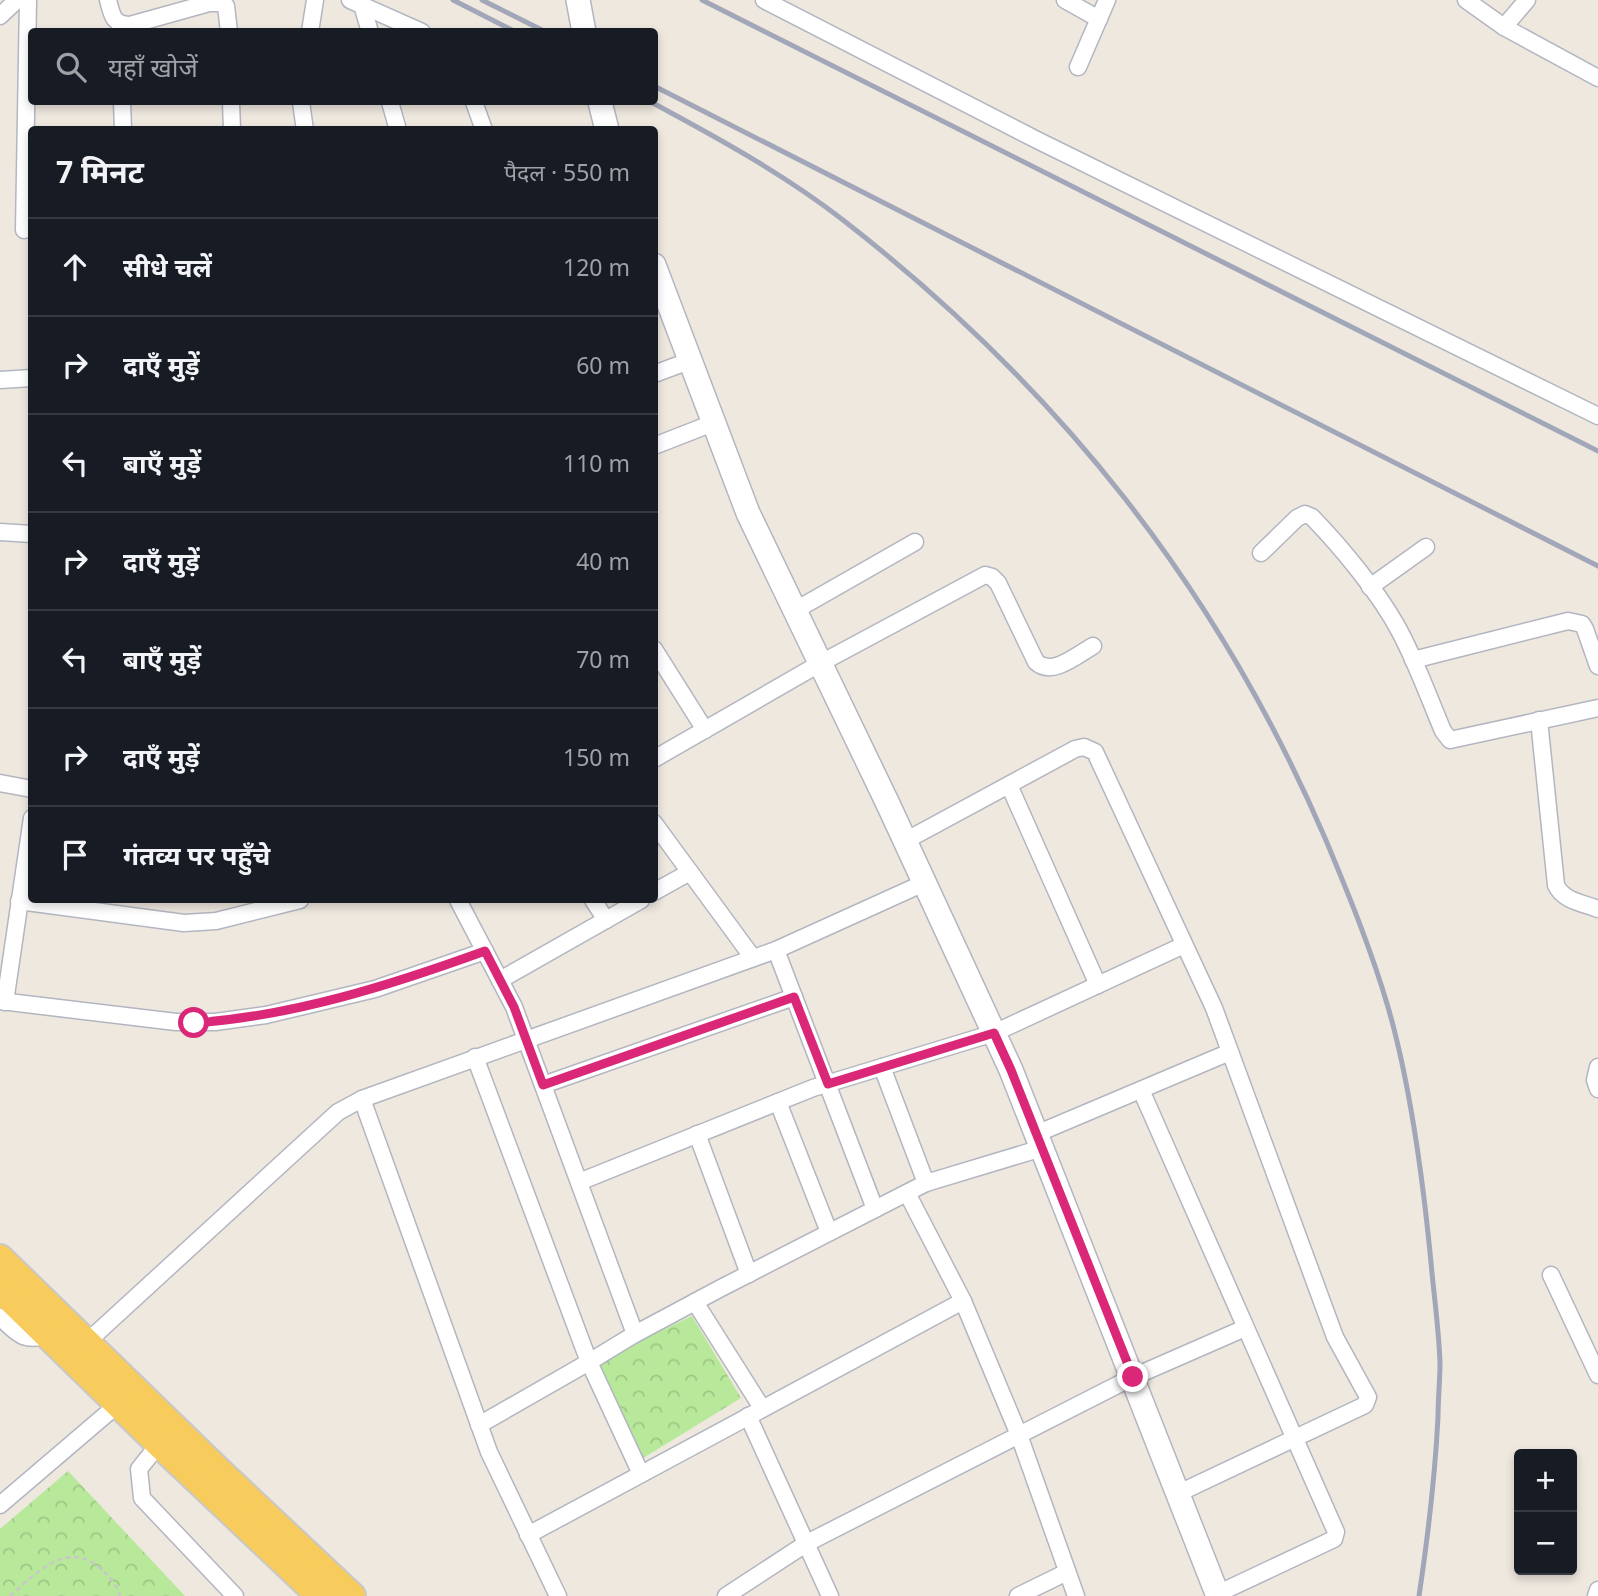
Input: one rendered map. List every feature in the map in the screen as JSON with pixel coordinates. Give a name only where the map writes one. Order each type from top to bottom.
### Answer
[{"type":"main road","points":[[0,1258],[87,1342],[159,1444],[320,1596]]},
{"type":"main road","points":[[0,1289],[48,1335],[127,1397],[352,1596]]},
{"type":"street","points":[[0,16],[17,0]]},
{"type":"street","points":[[23,230],[28,0]]},
{"type":"street","points":[[108,0],[115,22],[120,28],[209,3],[226,6],[229,28]]},
{"type":"street","points":[[311,28],[315,0]]},
{"type":"street","points":[[578,0],[583,28]]},
{"type":"street","points":[[764,0],[1039,141],[1598,416]]},
{"type":"street","points":[[1065,0],[1099,19]]},
{"type":"street","points":[[1078,67],[1107,0]]},
{"type":"street","points":[[1466,0],[1504,26],[1598,78]]},
{"type":"street","points":[[1504,26],[1527,0]]},
{"type":"street","points":[[356,3],[368,28]]},
{"type":"street","points":[[356,3],[413,28]]},
{"type":"street","points":[[122,105],[123,126]]},
{"type":"street","points":[[232,105],[232,126]]},
{"type":"street","points":[[301,105],[304,126]]},
{"type":"street","points":[[391,105],[397,126]]},
{"type":"street","points":[[475,105],[483,126]]},
{"type":"street","points":[[601,105],[606,126]]},
{"type":"street","points":[[658,276],[748,513],[994,1033],[1218,1595],[1336,1536],[1336,1532],[1141,1090]]},
{"type":"street","points":[[658,373],[689,361]]},
{"type":"street","points":[[0,380],[28,377]]},
{"type":"street","points":[[658,444],[713,423]]},
{"type":"street","points":[[1261,553],[1297,518],[1305,514],[1312,517],[1370,587],[1391,617],[1413,660],[1443,731],[1450,740],[1598,708]]},
{"type":"street","points":[[0,532],[28,534]]},
{"type":"street","points":[[794,611],[915,542]]},
{"type":"street","points":[[1370,587],[1426,547]]},
{"type":"street","points":[[658,758],[819,664],[985,575],[998,583],[1036,662],[1041,666],[1054,668],[1093,646]]},
{"type":"street","points":[[1413,660],[1567,621],[1581,624],[1585,629],[1598,666]]},
{"type":"street","points":[[658,655],[705,730]]},
{"type":"street","points":[[1539,720],[1556,885],[1567,898],[1598,909]]},
{"type":"street","points":[[905,841],[1075,749],[1084,747],[1094,751],[1214,1008],[1335,1337],[1368,1398],[1365,1405],[1179,1493]]},
{"type":"street","points":[[0,783],[28,788]]},
{"type":"street","points":[[1009,785],[1098,985]]},
{"type":"street","points":[[658,828],[753,958]]},
{"type":"street","points":[[28,844],[3,1002],[176,1022],[215,1022],[266,1015],[375,989],[485,951]]},
{"type":"street","points":[[658,890],[690,872]]},
{"type":"street","points":[[87,1342],[318,1127],[338,1112],[362,1099],[475,1057],[776,950],[924,883]]},
{"type":"street","points":[[19,901],[28,902]]},
{"type":"street","points":[[34,903],[184,923],[216,921],[288,903]]},
{"type":"street","points":[[460,903],[514,1007],[635,1334]]},
{"type":"street","points":[[595,903],[606,920]]},
{"type":"street","points":[[500,980],[636,903]]},
{"type":"street","points":[[579,1182],[828,1084],[994,1033],[1184,945]]},
{"type":"street","points":[[776,950],[875,1209]]},
{"type":"street","points":[[543,1085],[794,997]]},
{"type":"street","points":[[479,1425],[635,1334],[907,1192],[1039,1141],[1141,1090],[1230,1052]]},
{"type":"street","points":[[475,1057],[589,1363],[641,1474]]},
{"type":"street","points":[[882,1067],[926,1183]]},
{"type":"street","points":[[1598,1067],[1595,1080],[1598,1089]]},
{"type":"street","points":[[362,1099],[489,1452],[558,1596]]},
{"type":"street","points":[[778,1102],[830,1232]]},
{"type":"street","points":[[697,1134],[749,1274]]},
{"type":"street","points":[[907,1192],[963,1301],[1019,1436],[1076,1596]]},
{"type":"street","points":[[1551,1275],[1598,1375]]},
{"type":"street","points":[[528,1535],[963,1301]]},
{"type":"street","points":[[695,1302],[755,1413],[830,1596]]},
{"type":"street","points":[[0,1317],[21,1336],[36,1339],[48,1335]]},
{"type":"street","points":[[726,1596],[807,1543],[1133,1377],[1245,1328]]},
{"type":"street","points":[[0,1505],[127,1397]]},
{"type":"street","points":[[159,1444],[139,1469],[142,1498],[234,1596]]},
{"type":"street","points":[[1018,1596],[1068,1572]]},
{"type":"street","points":[[1596,1596],[1598,1590]]},
{"type":"path","points":[[10,1596],[50,1564],[68,1556],[92,1560],[116,1583],[120,1596]]},
{"type":"green space","points":[[692,1316],[741,1398],[640,1460],[593,1363]]},
{"type":"green space","points":[[68,1471],[185,1596],[0,1596],[0,1529]]},
{"type":"railway","points":[[453,0],[508,28]]},
{"type":"railway","points":[[482,0],[538,28]]},
{"type":"railway","points":[[702,0],[1598,451]]},
{"type":"railway","points":[[658,88],[1598,566]]},
{"type":"railway","points":[[656,105],[749,157],[820,203],[921,284],[994,352],[1062,423],[1124,498],[1182,576],[1234,659],[1282,746],[1325,838],[1374,964],[1404,1071],[1416,1139],[1429,1240],[1440,1363],[1433,1484],[1419,1596]]},
{"type":"route","points":[[194,1023],[266,1015],[375,989],[485,951],[514,1007],[543,1085],[794,997],[828,1084],[994,1033],[1133,1377]]}]
